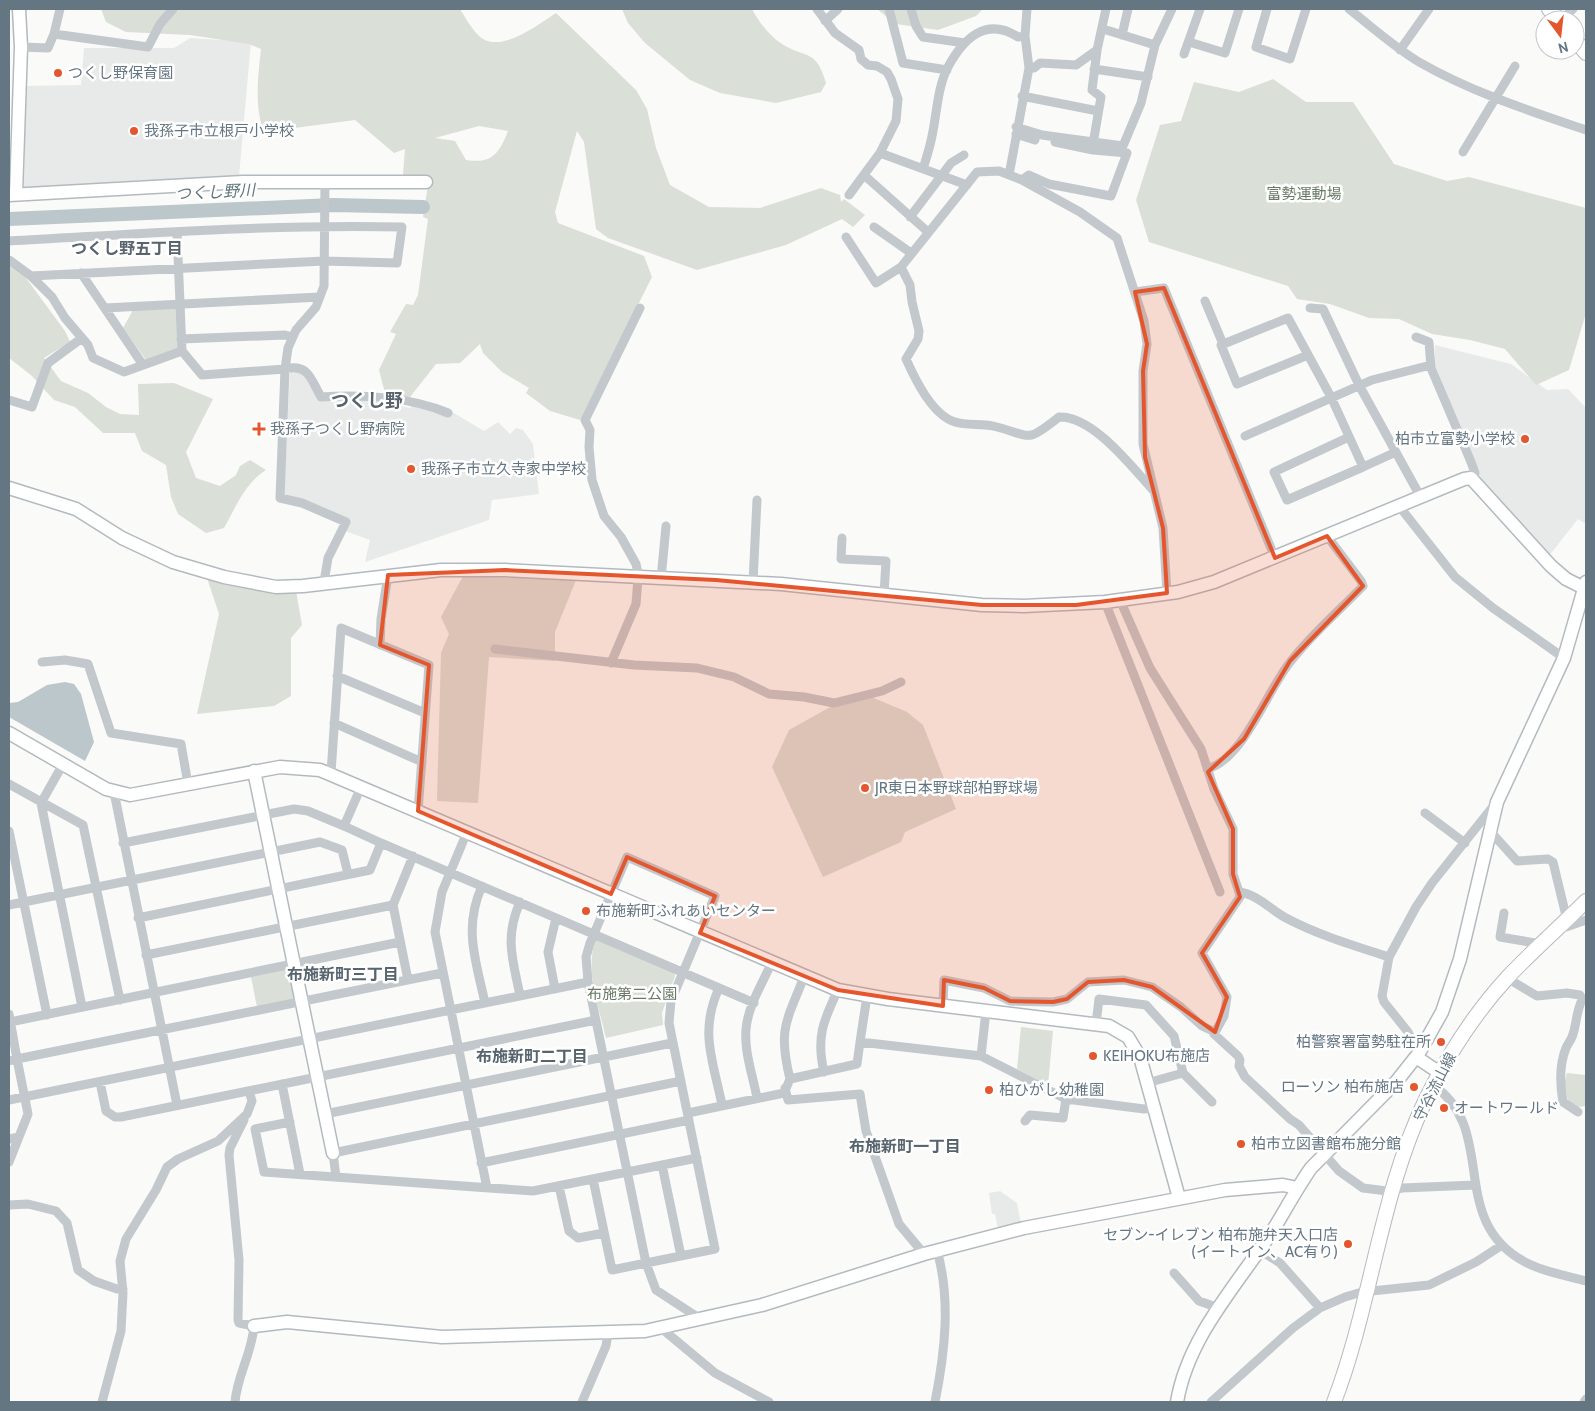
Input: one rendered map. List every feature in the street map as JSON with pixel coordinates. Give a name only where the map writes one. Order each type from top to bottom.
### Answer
[{"type":"main road","name":"守谷流山線","points":[[1334,1402],[1353,1350],[1394,1190],[1417,1120],[1436,1079],[1473,1021],[1507,978],[1586,901]]},
{"type":"street","points":[[19,9],[21,47],[13,194],[243,182],[426,182]]},
{"type":"street","points":[[21,47],[48,48],[54,34],[60,9]]},
{"type":"street","points":[[54,34],[148,47],[160,24],[173,9]]},
{"type":"street","points":[[817,9],[835,33],[859,50],[862,59],[868,65],[877,66],[888,74],[898,100],[896,121],[880,153],[849,195]]},
{"type":"street","points":[[825,21],[838,9]]},
{"type":"street","points":[[889,9],[903,62],[905,63]]},
{"type":"street","points":[[911,9],[916,26],[923,37],[965,43]]},
{"type":"street","points":[[1008,175],[1028,68],[1025,36],[1027,9]]},
{"type":"street","points":[[1093,144],[1101,97],[1092,90],[1094,69],[1106,9]]},
{"type":"street","points":[[1122,35],[1128,9]]},
{"type":"street","points":[[1016,130],[1093,144],[1123,146],[1141,103],[1155,45],[1172,9]]},
{"type":"street","points":[[1184,54],[1200,9]]},
{"type":"street","points":[[1188,42],[1225,53],[1239,9]]},
{"type":"street","points":[[1267,9],[1256,48],[1290,59],[1306,9]]},
{"type":"street","points":[[1349,9],[1400,50],[1458,83],[1495,96],[1531,112],[1586,130]]},
{"type":"street","points":[[1400,50],[1429,9]]},
{"type":"street","points":[[923,169],[947,70],[965,43],[970,37],[983,30],[997,29],[1010,31],[1018,37],[1025,36]]},
{"type":"street","points":[[1102,29],[1155,45]]},
{"type":"street","points":[[1028,68],[1034,68],[1040,63],[1076,65],[1097,50]]},
{"type":"street","points":[[888,74],[905,63],[947,70]]},
{"type":"street","points":[[1463,152],[1495,96],[1515,66]]},
{"type":"street","points":[[1094,69],[1148,77]]},
{"type":"street","points":[[1022,96],[1098,111]]},
{"type":"street","points":[[1016,130],[1041,141],[1093,150],[1127,153],[1111,196],[1049,184],[1029,175],[1022,180]]},
{"type":"street","points":[[880,153],[967,185]]},
{"type":"street","points":[[910,217],[951,163],[964,155]]},
{"type":"street","points":[[846,237],[876,284],[901,267],[977,172],[999,170],[1022,180],[1080,212],[1116,238],[1144,321],[1147,344],[1143,371],[1143,444],[1163,528],[1167,594]]},
{"type":"street","points":[[864,175],[928,232]]},
{"type":"street","points":[[324,582],[328,558],[346,522],[302,503],[280,498],[285,369],[288,348],[296,330],[316,307],[324,286],[325,181]]},
{"type":"street","points":[[9,241],[324,225],[402,227],[397,263],[324,261],[31,276]]},
{"type":"street","points":[[874,228],[911,253]]},
{"type":"street","points":[[177,232],[182,351],[202,375],[300,367],[306,370],[321,397],[364,395],[436,408],[448,414]]},
{"type":"street","points":[[9,260],[31,276],[52,297],[82,338],[93,358],[124,372],[182,351]]},
{"type":"street","points":[[901,267],[910,285],[919,331],[918,339],[906,359],[921,390],[946,417],[953,422],[990,425],[1028,436],[1043,431],[1059,417],[1073,418],[1112,446],[1153,491]]},
{"type":"street","points":[[81,273],[144,365]]},
{"type":"street","points":[[1135,292],[1164,288],[1275,558]]},
{"type":"street","points":[[105,308],[320,297]]},
{"type":"street","points":[[1205,301],[1237,384],[1308,355]]},
{"type":"street","points":[[611,663],[636,604],[638,578],[636,564],[621,537],[604,516],[596,494],[592,480],[589,448],[590,430],[584,420],[640,308]]},
{"type":"street","points":[[1310,308],[1322,309],[1359,385],[1420,496]]},
{"type":"street","points":[[1223,344],[1288,318],[1331,397],[1363,467]]},
{"type":"street","points":[[181,339],[285,335],[293,337]]},
{"type":"street","points":[[1416,337],[1429,342],[1431,365],[1471,462],[1474,472],[1471,478]]},
{"type":"street","points":[[9,400],[32,407],[48,362],[82,338]]},
{"type":"street","points":[[1245,436],[1359,385],[1431,365]]},
{"type":"street","points":[[1349,436],[1274,472],[1287,500],[1396,452]]},
{"type":"street","points":[[9,488],[76,509],[129,541],[191,568],[276,587],[388,575],[482,569],[638,578],[753,582],[982,605],[1076,605],[1167,594],[1214,582],[1464,478],[1471,478],[1551,566],[1566,579],[1585,585],[1564,658],[1497,802],[1454,977],[1442,1012],[1418,1055],[1386,1094],[1311,1168],[1297,1188],[1272,1230],[1219,1308],[1189,1360],[1180,1385],[1177,1402]]},
{"type":"street","points":[[753,582],[757,500]]},
{"type":"street","points":[[1399,506],[1455,577],[1493,608],[1564,658]]},
{"type":"street","points":[[661,579],[666,526]]},
{"type":"street","points":[[1207,769],[1226,757],[1244,739],[1290,661],[1363,586],[1327,536]]},
{"type":"street","points":[[842,538],[841,559],[886,561],[884,594]]},
{"type":"street","points":[[380,645],[381,619],[388,575]]},
{"type":"street","points":[[1120,600],[1150,668],[1201,749],[1207,769],[1233,828],[1233,874],[1240,897],[1202,953],[1227,997],[1224,1016],[1215,1032]]},
{"type":"street","points":[[1105,602],[1220,892]]},
{"type":"street","points":[[331,774],[341,628],[428,666],[418,811]]},
{"type":"street","points":[[495,649],[611,663],[706,669],[734,677],[769,694],[804,697],[834,703],[882,692],[901,682]]},
{"type":"street","points":[[42,662],[65,660],[88,664],[111,733],[181,744],[188,784]]},
{"type":"street","points":[[337,676],[425,714]]},
{"type":"street","points":[[334,723],[422,762]]},
{"type":"street","points":[[9,733],[114,792],[130,795],[280,767],[300,767],[331,774],[771,964],[838,990],[867,996],[1096,1024],[1119,1030],[1132,1041],[1140,1056],[1179,1198]]},
{"type":"street","points":[[63,764],[40,803],[82,1007]]},
{"type":"street","points":[[254,771],[333,1153],[336,1177]]},
{"type":"street","points":[[9,784],[40,803],[83,825],[120,1000]]},
{"type":"street","points":[[344,826],[361,787]]},
{"type":"street","points":[[114,792],[130,880],[177,1105]]},
{"type":"street","points":[[1497,802],[1427,891],[1389,957],[1382,996],[1384,1002],[1408,1032],[1418,1055],[1436,1079],[1465,1125],[1477,1200],[1490,1231],[1502,1246],[1528,1264],[1586,1281]]},
{"type":"street","points":[[123,842],[262,814],[294,809],[308,811],[754,1003]]},
{"type":"street","points":[[1425,813],[1465,843]]},
{"type":"street","points":[[9,831],[47,1015]]},
{"type":"street","points":[[1490,831],[1517,861],[1548,859],[1552,862],[1566,927],[1586,920]]},
{"type":"street","points":[[467,832],[449,872],[436,917],[436,942],[487,1188]]},
{"type":"street","points":[[9,905],[320,842],[342,850],[348,874]]},
{"type":"street","points":[[138,918],[370,870],[381,843]]},
{"type":"street","points":[[408,980],[393,905],[413,856]]},
{"type":"street","points":[[593,1179],[612,1270],[646,1263],[680,1256],[715,1249],[672,1043],[669,1011],[682,972],[715,896],[627,858],[593,934],[586,957],[588,982],[646,1263],[656,1290],[702,1320]]},
{"type":"street","points":[[482,886],[474,908],[471,927],[485,1003]]},
{"type":"street","points":[[1239,892],[1247,893],[1286,918],[1357,947],[1389,957]]},
{"type":"street","points":[[520,902],[512,920],[510,943],[520,996]]},
{"type":"street","points":[[146,955],[393,905]]},
{"type":"street","points":[[1504,913],[1500,936],[1541,944]]},
{"type":"street","points":[[555,989],[548,952],[556,918]]},
{"type":"street","points":[[9,1162],[28,1114],[25,1097],[13,1060],[10,1018],[47,1015],[400,942]]},
{"type":"street","points":[[757,1098],[746,1039],[749,1016],[771,964]]},
{"type":"street","points":[[13,1060],[442,974]]},
{"type":"street","points":[[481,1163],[620,1134],[722,1105],[784,1092],[790,1079],[783,1050],[783,1036],[785,1025],[804,977]]},
{"type":"street","points":[[1507,978],[1537,996],[1567,993],[1580,995],[1582,1000],[1576,1012],[1573,1035],[1566,1048],[1562,1065],[1561,1089],[1563,1102],[1578,1112]]},
{"type":"street","points":[[943,1006],[944,980],[984,988],[1010,1001],[1053,1002],[1067,999],[1088,982],[1124,980],[1152,987],[1181,1007],[1202,1026],[1215,1032],[1214,1034],[1238,1056],[1240,1060],[1239,1066],[1245,1077],[1299,1125],[1339,1171],[1363,1188],[1387,1192],[1475,1185]]},
{"type":"street","points":[[9,1100],[588,982]]},
{"type":"street","points":[[719,988],[709,1012],[707,1030],[722,1105]]},
{"type":"street","points":[[824,1072],[819,1044],[820,1034],[838,990]]},
{"type":"street","points":[[790,1079],[857,1064],[867,996]]},
{"type":"street","points":[[1096,1024],[1099,999],[1146,1005],[1174,1036],[1183,1073],[1212,1102]]},
{"type":"street","points":[[981,1056],[986,1011]]},
{"type":"street","points":[[100,1082],[106,1111],[115,1117],[596,1020]]},
{"type":"street","points":[[860,1042],[981,1056],[1066,1099],[1144,1109],[1155,1108]]},
{"type":"street","points":[[325,1114],[672,1043]]},
{"type":"street","points":[[1148,1083],[1183,1073]]},
{"type":"street","points":[[333,1153],[681,1081]]},
{"type":"street","points":[[282,1084],[300,1174]]},
{"type":"street","points":[[785,1088],[788,1100],[860,1094],[866,1131],[899,1224],[924,1254]]},
{"type":"street","points":[[249,1091],[252,1101],[230,1148],[229,1156],[239,1260],[238,1320],[239,1323],[254,1326],[287,1322],[442,1337],[608,1333],[661,1328],[762,1305],[937,1250],[1024,1228],[1244,1187],[1283,1185],[1297,1188]]},
{"type":"street","points":[[1025,1121],[1030,1115],[1063,1118],[1066,1099]]},
{"type":"street","points":[[102,1402],[118,1344],[123,1289],[120,1261],[126,1239],[156,1190],[167,1167],[178,1159],[218,1141],[247,1114]]},
{"type":"street","points":[[290,1122],[255,1129],[264,1172],[533,1191],[697,1158]]},
{"type":"street","points":[[9,1139],[19,1137]]},
{"type":"street","points":[[662,1165],[680,1256]]},
{"type":"street","points":[[560,1186],[569,1231],[578,1238],[604,1233]]},
{"type":"street","points":[[9,1205],[28,1204],[56,1211],[67,1223],[78,1270],[94,1281],[123,1289]]},
{"type":"street","points":[[1211,1402],[1300,1322],[1320,1308],[1345,1297],[1368,1291],[1429,1285],[1476,1262],[1502,1246]]},
{"type":"street","points":[[1258,1249],[1280,1263],[1320,1308]]},
{"type":"street","points":[[935,1402],[941,1370],[945,1324],[945,1291],[937,1250]]},
{"type":"street","points":[[1174,1273],[1200,1301],[1219,1308]]},
{"type":"street","points":[[235,1402],[237,1386],[250,1347],[254,1326]]},
{"type":"street","points":[[661,1328],[715,1374],[769,1402]]},
{"type":"street","points":[[582,1402],[606,1346],[608,1333]]},
{"type":"highlighted area","points":[[1164,288],[1275,558],[1327,536],[1363,586],[1290,661],[1244,739],[1208,772],[1233,829],[1233,874],[1240,897],[1202,953],[1227,997],[1215,1032],[1152,987],[1124,980],[1088,982],[1067,999],[1053,1002],[1010,1001],[984,988],[944,980],[943,1006],[838,990],[700,933],[715,896],[627,857],[611,894],[418,811],[429,665],[380,645],[388,575],[505,570],[716,580],[982,605],[1076,605],[1167,593],[1163,528],[1145,457],[1143,371],[1147,344],[1135,292]]},
{"type":"shaded area","name":"我孫子市立根戸小学校","points":[[190,38],[251,42],[239,176],[24,187],[26,86],[81,85],[84,48],[174,48]]},
{"type":"shaded area","name":"柏市立富勢小学校","points":[[1435,345],[1511,364],[1547,390],[1568,389],[1586,408],[1586,524],[1578,519],[1549,556],[1478,474],[1435,365]]},
{"type":"shaded area","name":"我孫子市立久寺家中学校","points":[[290,371],[301,371],[320,401],[360,398],[411,408],[413,400],[442,406],[484,431],[498,422],[510,434],[516,428],[523,430],[533,444],[539,494],[492,500],[489,520],[365,562],[370,540],[345,531],[350,521],[284,495]]},
{"type":"shaded area","points":[[65,682],[74,684],[81,694],[94,742],[85,761],[9,717],[9,703],[18,702],[47,685]]},
{"type":"shaded area","points":[[1000,1191],[1017,1203],[1021,1224],[998,1229],[995,1214],[992,1214],[989,1193]]},
{"type":"green space","points":[[101,9],[460,9],[478,35],[486,41],[496,42],[507,40],[529,31],[556,13],[636,90],[647,109],[656,148],[670,185],[709,207],[760,208],[821,188],[840,195],[841,202],[844,199],[865,215],[853,227],[842,219],[786,245],[697,270],[608,238],[596,229],[584,142],[577,131],[555,212],[558,223],[644,256],[652,277],[580,420],[550,411],[526,393],[529,388],[502,372],[483,353],[480,344],[460,363],[436,364],[410,397],[386,397],[379,370],[396,334],[390,332],[406,304],[413,305],[418,295],[428,219],[423,217],[429,179],[403,175],[405,149],[394,153],[355,120],[264,132],[258,101],[261,49],[249,44],[190,35],[126,32],[106,22]],"holes":[[[479,126],[508,131],[501,146],[493,156],[488,159],[475,161],[466,160],[455,141],[435,138]]]},
{"type":"green space","points":[[622,9],[752,9],[777,41],[790,49],[814,59],[826,83],[821,92],[776,103],[720,93],[690,80],[645,43],[628,23]]},
{"type":"green space","points":[[877,9],[983,9],[976,16],[938,30],[896,24]]},
{"type":"green space","name":"富勢運動場","points":[[1273,79],[1306,102],[1353,102],[1394,164],[1447,181],[1469,177],[1586,208],[1586,313],[1569,370],[1536,385],[1505,349],[1470,340],[1432,334],[1399,319],[1369,318],[1330,304],[1297,299],[1288,286],[1149,242],[1136,200],[1160,125],[1181,121],[1194,82],[1239,92]]},
{"type":"green space","points":[[9,266],[26,278],[65,331],[70,342],[44,358],[61,381],[88,393],[106,407],[120,414],[139,415],[138,384],[174,383],[213,399],[186,452],[196,478],[220,486],[236,475],[240,466],[250,460],[266,470],[252,482],[224,528],[206,533],[178,514],[171,497],[166,465],[142,451],[135,433],[103,433],[75,407],[54,400],[32,376],[9,358]]},
{"type":"green space","points":[[175,308],[178,310],[179,345],[177,349],[146,360],[123,328],[133,310]]},
{"type":"green space","points":[[463,576],[576,580],[555,632],[555,661],[489,657],[478,803],[437,801],[441,653],[449,634],[441,617]]},
{"type":"green space","points":[[207,578],[296,591],[302,625],[291,638],[291,696],[274,706],[197,714],[219,614]]},
{"type":"green space","name":"JR東日本野球部柏野球場","points":[[869,696],[907,712],[923,725],[956,809],[905,832],[901,842],[823,877],[772,767],[789,730],[841,701]]},
{"type":"green space","name":"布施第二公園","points":[[595,941],[599,941],[674,973],[675,976],[662,1013],[663,1025],[606,1038],[592,978],[592,953]]},
{"type":"green space","points":[[289,969],[296,1000],[257,1007],[251,977]]},
{"type":"green space","points":[[1021,1027],[1053,1031],[1048,1085],[1017,1069]]},
{"type":"green space","points":[[1567,1073],[1586,1075],[1586,1106],[1578,1107],[1568,1101],[1564,1084]]},
{"type":"waterway","name":"つくし野川","points":[[9,219],[333,205],[423,207]]},
{"type":"place","name":"つくし野保育園","points":[[58,73]]},
{"type":"place","name":"我孫子市立根戸小学校","points":[[134,131]]},
{"type":"place","name":"我孫子つくし野病院","points":[[259,429]]},
{"type":"place","name":"柏市立富勢小学校","points":[[1525,439]]},
{"type":"place","name":"我孫子市立久寺家中学校","points":[[411,469]]},
{"type":"place","name":"JR東日本野球部柏野球場","points":[[865,788]]},
{"type":"place","name":"布施新町ふれあいセンター","points":[[586,911]]},
{"type":"place","name":"柏警察署富勢駐在所","points":[[1441,1042]]},
{"type":"place","name":"KEIHOKU布施店","points":[[1093,1056]]},
{"type":"place","name":"ローソン 柏布施店","points":[[1414,1087]]},
{"type":"place","name":"柏ひがし幼稚園","points":[[989,1090]]},
{"type":"place","name":"オートワールド","points":[[1444,1108]]},
{"type":"place","name":"柏市立図書館布施分館","points":[[1241,1144]]},
{"type":"place","name":"セブン-イレブン 柏布施弁天入口店 (イートイン、AC有り)","points":[[1348,1244]]},
{"type":"district","name":"つくし野五丁目","points":[[127,248]]},
{"type":"district","name":"つくし野","points":[[367,401]]},
{"type":"district","name":"布施新町三丁目","points":[[343,974]]},
{"type":"district","name":"布施新町二丁目","points":[[532,1056]]},
{"type":"district","name":"布施新町一丁目","points":[[905,1146]]}]
